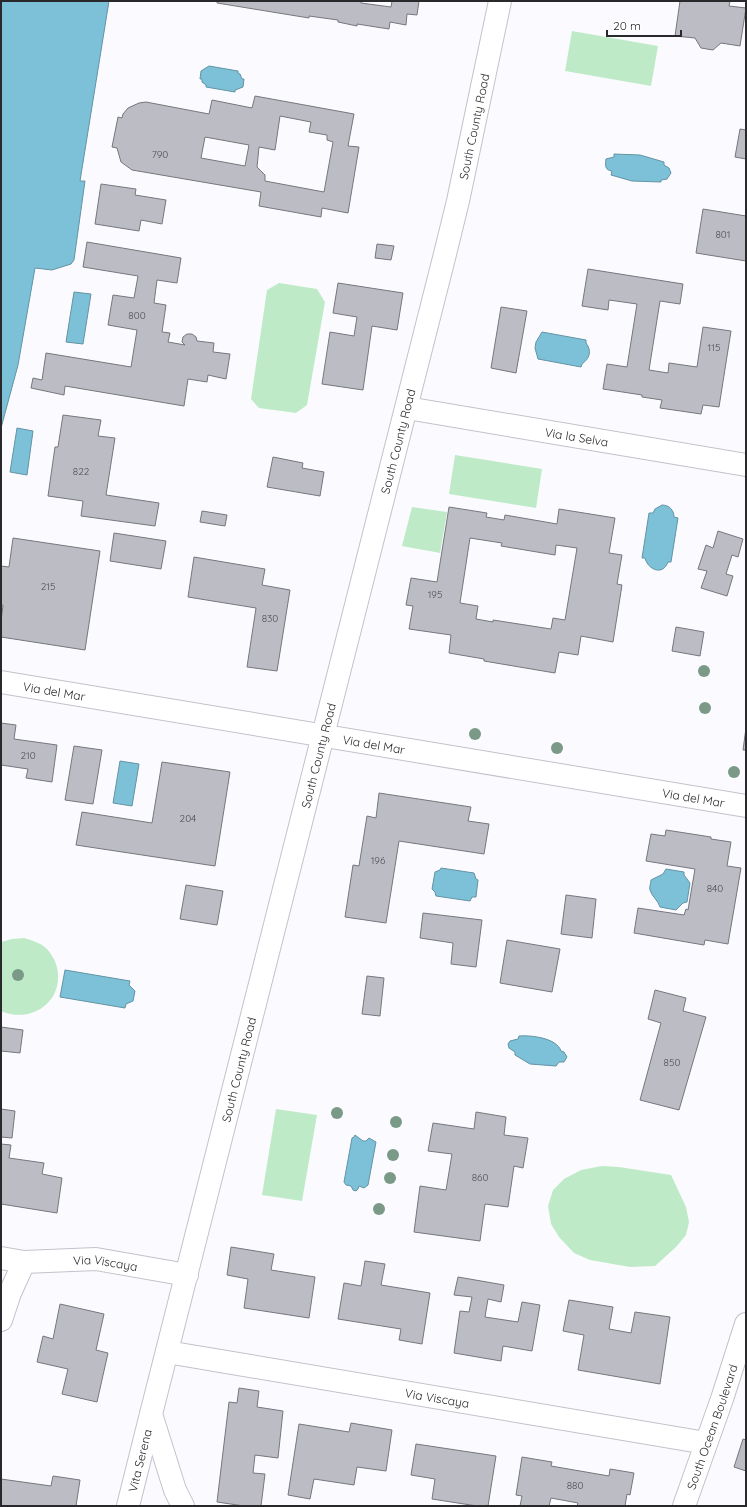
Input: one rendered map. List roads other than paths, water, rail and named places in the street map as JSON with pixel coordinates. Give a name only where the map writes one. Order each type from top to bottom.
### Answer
[{"type":"street","name":"South County Road","points":[[151,1414],[407,408],[458,201],[500,1]]},
{"type":"street","name":"Via la Selva","points":[[407,408],[746,465]]},
{"type":"street","name":"Via del Mar","points":[[1,682],[746,806]]},
{"type":"street","name":"Via Viscaya","points":[[1,1258],[24,1262],[96,1259],[187,1275]]},
{"type":"street","points":[[1,1320],[10,1293],[24,1262]]},
{"type":"street","name":"South Ocean Boulevard","points":[[684,1506],[746,1324]]},
{"type":"street","name":"Via Viscaya","points":[[167,1352],[706,1443]]},
{"type":"street","points":[[151,1414],[175,1490],[183,1506]]},
{"type":"street","name":"Vita Serena","points":[[128,1506],[151,1414]]},
{"type":"water","points":[[1,1],[109,1],[80,181],[85,181],[74,260],[71,264],[52,270],[35,268],[18,365],[1,428]]},
{"type":"water","points":[[209,66],[238,71],[242,79],[244,79],[243,87],[235,90],[235,92],[206,87],[206,85],[202,82],[202,79],[200,79],[201,71]]},
{"type":"water","points":[[614,154],[640,155],[664,162],[664,165],[669,168],[671,173],[667,179],[661,180],[661,182],[632,181],[611,175],[612,171],[608,170],[606,167],[606,159],[614,157]]},
{"type":"water","points":[[74,292],[91,294],[83,344],[66,342]]},
{"type":"water","points":[[542,332],[586,340],[589,349],[587,359],[581,367],[538,359],[535,348],[536,342]]},
{"type":"water","points":[[17,428],[33,431],[27,475],[10,472]]},
{"type":"water","points":[[662,505],[669,507],[673,512],[674,517],[678,518],[671,562],[668,562],[663,569],[656,570],[649,566],[645,558],[642,558],[649,513],[653,513],[655,509]]},
{"type":"water","points":[[120,761],[139,764],[132,806],[113,803]]},
{"type":"water","points":[[441,868],[474,873],[476,879],[478,880],[476,897],[472,897],[470,901],[436,896],[432,889],[435,872]]},
{"type":"water","points":[[666,869],[684,872],[684,875],[690,883],[687,902],[683,903],[676,910],[660,907],[650,889],[651,880],[663,874]]},
{"type":"water","points":[[65,970],[130,981],[129,985],[135,991],[133,1001],[126,1004],[125,1008],[60,997]]},
{"type":"water","points":[[519,1036],[530,1036],[549,1040],[559,1047],[567,1057],[564,1062],[559,1062],[556,1066],[530,1064],[515,1055],[515,1052],[509,1048],[508,1044],[510,1041],[518,1039]]},
{"type":"water","points":[[355,1135],[363,1141],[366,1141],[369,1138],[376,1142],[368,1185],[364,1188],[359,1186],[356,1191],[344,1182],[352,1138]]}]
